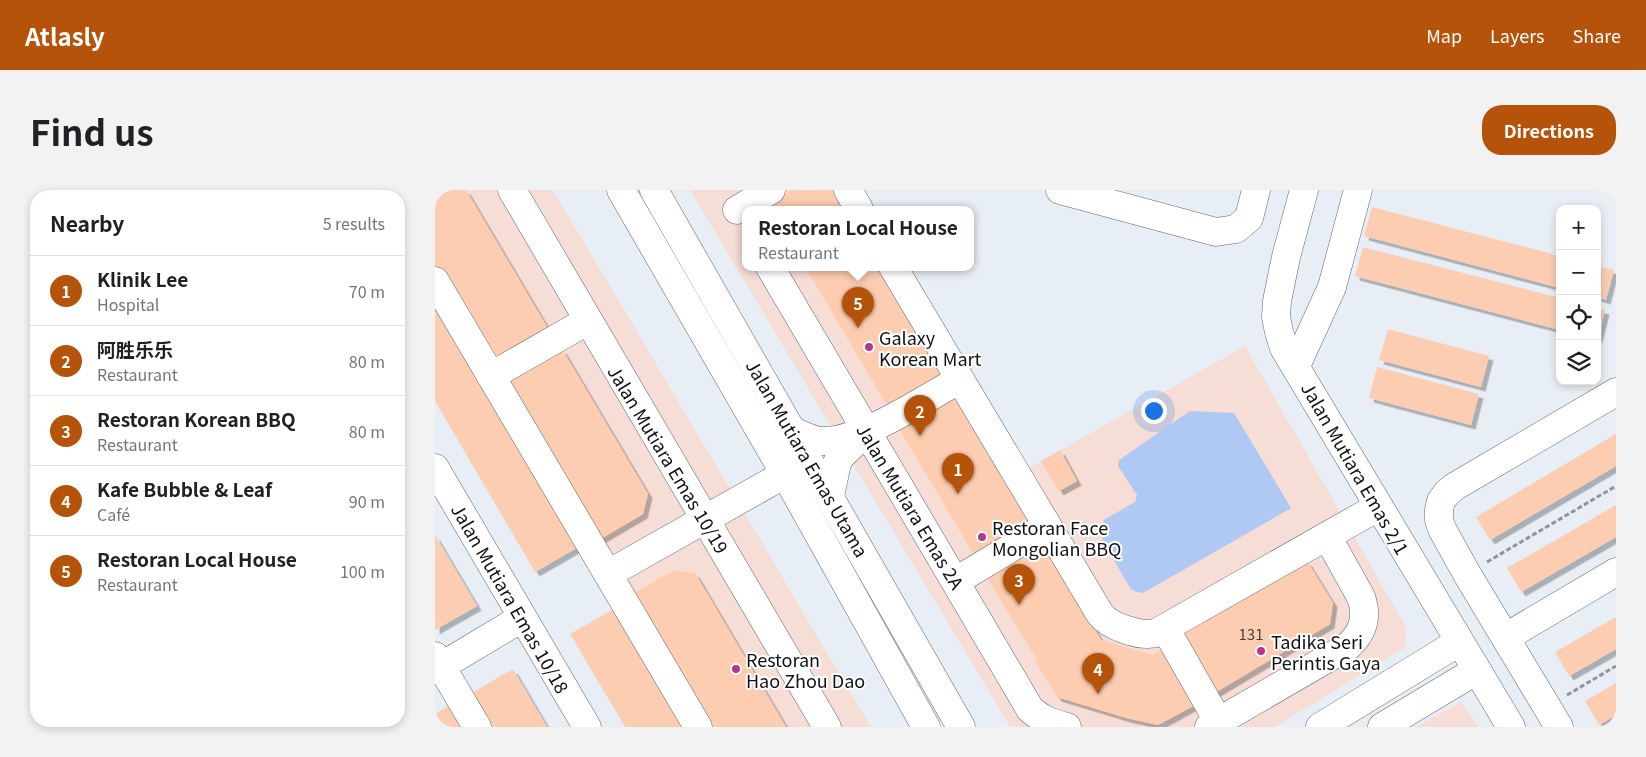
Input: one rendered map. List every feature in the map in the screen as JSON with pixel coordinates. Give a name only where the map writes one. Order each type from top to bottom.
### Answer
[{"type":"street","name":"Jalan Mutiara Emas 10/19","points":[[512,190],[587,321],[827,727]]},
{"type":"street","name":"Jalan Mutiara Emas Utama","points":[[621,190],[785,474],[926,727]]},
{"type":"street","name":"Jalan Mutiara Emas Utama","points":[[653,190],[961,727]]},
{"type":"street","points":[[736,208],[771,190]]},
{"type":"street","points":[[848,190],[857,206]]},
{"type":"street","points":[[1060,190],[1216,232],[1236,230],[1249,218],[1256,190]]},
{"type":"street","name":"Jalan Mutiara Emas 2/1","points":[[1304,190],[1286,257],[1277,301],[1276,317],[1284,348],[1511,727]]},
{"type":"street","points":[[1296,366],[1333,287],[1357,190]]},
{"type":"street","name":"Jalan Mutiara Emas 2A","points":[[772,271],[1030,710],[1039,718],[1067,727]]},
{"type":"street","points":[[895,271],[959,380],[1106,622],[1147,634],[1157,632],[1378,507]]},
{"type":"street","points":[[435,281],[698,727]]},
{"type":"street","points":[[491,376],[587,321]]},
{"type":"street","points":[[830,496],[840,457],[867,432],[959,380]]},
{"type":"street","points":[[1553,717],[1442,529],[1439,520],[1439,510],[1441,501],[1454,488],[1616,392]]},
{"type":"street","points":[[792,431],[823,441],[867,432]]},
{"type":"street","name":"Jalan Mutiara Emas 10/18","points":[[435,468],[587,727]]},
{"type":"street","points":[[608,574],[785,474]]},
{"type":"street","points":[[955,581],[1047,526]]},
{"type":"street","points":[[1165,628],[1214,724],[1347,647],[1355,640],[1365,619],[1365,608],[1361,597],[1327,536]]},
{"type":"street","points":[[1506,637],[1616,572]]},
{"type":"street","points":[[477,727],[437,665],[522,618]]},
{"type":"street","points":[[1320,727],[1459,642]]},
{"type":"street","points":[[1382,727],[1477,670]]},
{"type":"path","points":[[1467,574],[1616,486]]},
{"type":"path","points":[[1553,717],[1616,666]]},
{"type":"shaded area","points":[[435,190],[553,190],[871,727],[689,727]]},
{"type":"shaded area","points":[[690,190],[857,190],[866,206],[742,206],[742,271],[904,271],[1022,472],[1245,346],[1407,629],[1404,648],[1275,727],[1010,727]]},
{"type":"shaded area","points":[[1461,702],[1478,727],[1415,727]]},
{"type":"water","points":[[1190,411],[1234,413],[1291,508],[1143,593],[1136,592],[1131,589],[1103,542],[1102,530],[1104,520],[1135,502],[1137,495],[1118,466],[1119,460]]},
{"type":"building","points":[[435,190],[466,190],[550,332],[492,366],[435,268]]},
{"type":"building","points":[[792,190],[837,190],[846,206],[770,206],[768,204]]},
{"type":"building","points":[[1372,207],[1556,255],[1556,287],[1364,236]]},
{"type":"building","points":[[1363,247],[1556,297],[1556,329],[1355,276]]},
{"type":"building","points":[[1601,267],[1614,270],[1606,300],[1601,298]]},
{"type":"building","points":[[807,271],[884,271],[948,379],[891,412]]},
{"type":"building","points":[[435,297],[580,546],[535,572],[435,401]]},
{"type":"building","points":[[1601,309],[1605,310],[1601,326]]},
{"type":"building","points":[[1388,329],[1489,356],[1481,387],[1379,360]]},
{"type":"building","points":[[562,349],[648,494],[643,514],[597,541],[503,383]]},
{"type":"building","points":[[1377,367],[1479,394],[1471,425],[1369,398]]},
{"type":"building","points":[[956,395],[1034,524],[976,558],[899,429]]},
{"type":"building","points":[[1616,434],[1616,466],[1490,540],[1476,517]]},
{"type":"building","points":[[1060,450],[1077,481],[1059,491],[1041,461]]},
{"type":"building","points":[[1616,505],[1616,537],[1521,592],[1507,568]]},
{"type":"building","points":[[435,535],[477,606],[435,630]]},
{"type":"building","points":[[1043,542],[1101,640],[1153,655],[1164,648],[1195,705],[1158,725],[1126,718],[1057,697],[986,576]]},
{"type":"building","points":[[1307,561],[1333,603],[1330,624],[1213,694],[1179,637]]},
{"type":"building","points":[[674,570],[695,573],[786,727],[706,727],[629,596]]},
{"type":"building","points":[[617,607],[688,727],[625,727],[570,634]]},
{"type":"building","points":[[1616,617],[1616,649],[1569,676],[1555,652]]},
{"type":"building","points":[[513,669],[547,727],[486,727],[468,695]]},
{"type":"building","points":[[1616,683],[1616,715],[1599,725],[1585,701]]},
{"type":"building","points":[[453,703],[468,727],[435,727],[435,714]]},
{"type":"place","name":"Restoran Local House","points":[[858,328]]},
{"type":"place","name":"Galaxy Korean Mart","points":[[869,347]]},
{"type":"place","name":"阿胜乐乐","points":[[920,436]]},
{"type":"place","name":"Klinik Lee","points":[[958,494]]},
{"type":"place","name":"Restoran Face Mongolian BBQ","points":[[982,537]]},
{"type":"place","name":"Restoran Korean BBQ","points":[[1019,605]]},
{"type":"place","name":"Tadika Seri Perintis Gaya","points":[[1261,651]]},
{"type":"place","name":"Restoran Hao Zhou Dao","points":[[736,669]]},
{"type":"place","name":"Kafe Bubble & Leaf","points":[[1098,694]]}]
